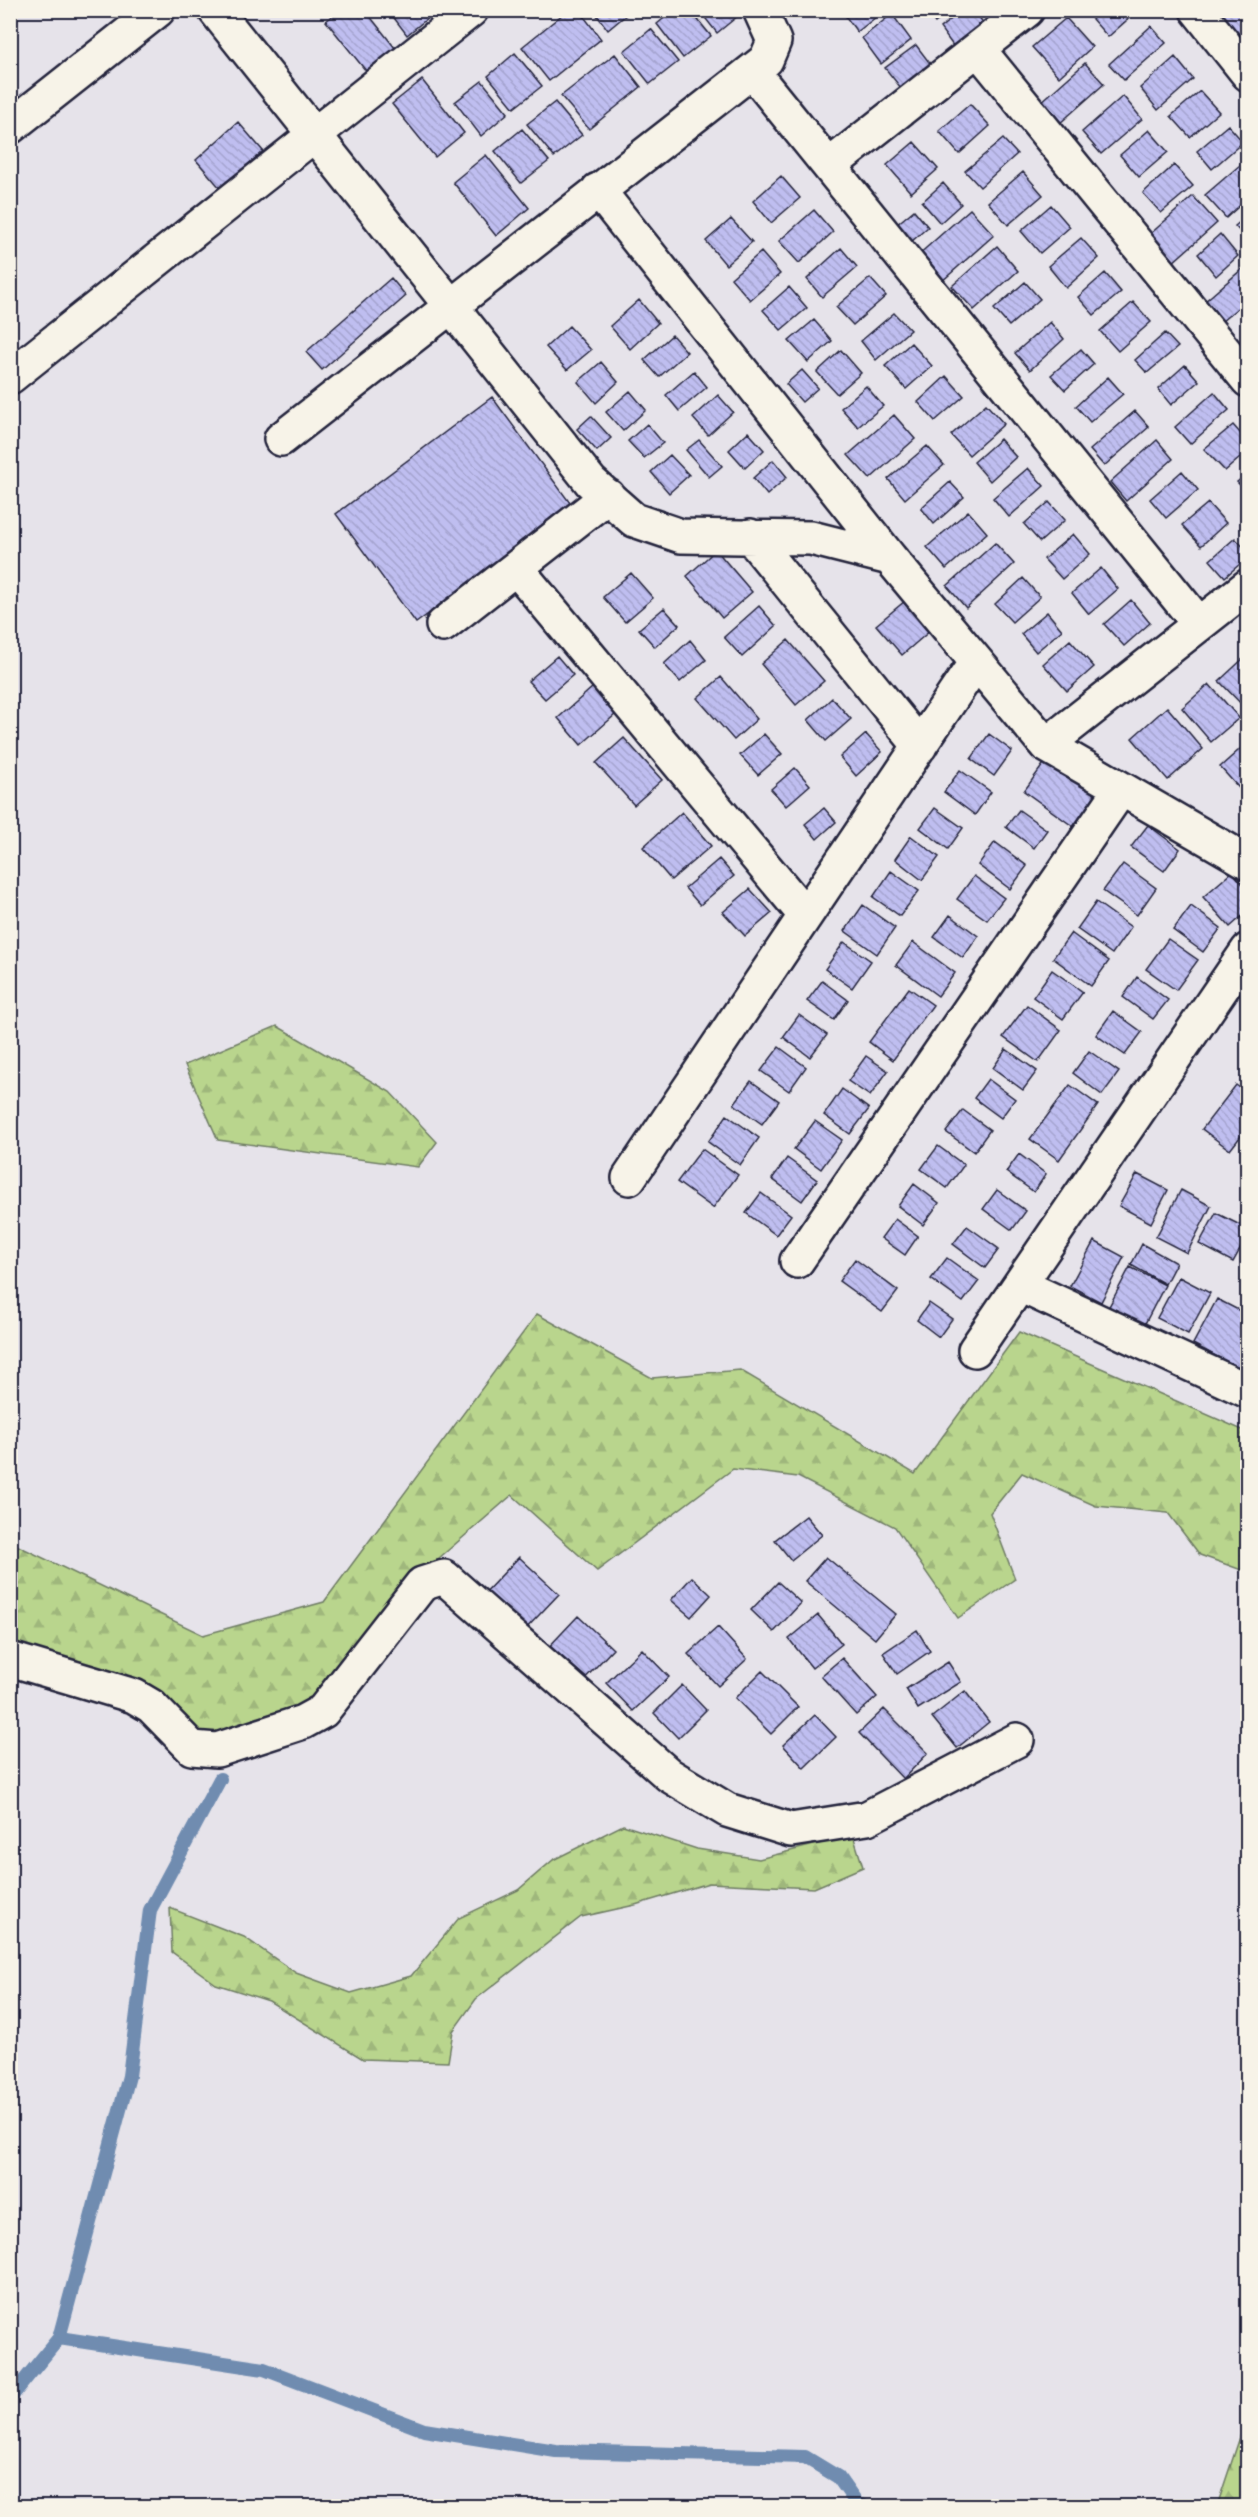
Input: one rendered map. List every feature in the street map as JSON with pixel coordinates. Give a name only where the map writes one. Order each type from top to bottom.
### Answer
[{"type":"street","points":[[10,127],[158,10]]},
{"type":"street","points":[[215,10],[591,482],[634,520],[681,536],[811,538],[890,558]]},
{"type":"street","points":[[10,377],[471,10]]},
{"type":"street","points":[[280,439],[766,60],[774,41],[760,10]]},
{"type":"street","points":[[1197,10],[1248,74]]},
{"type":"street","points":[[829,166],[978,49],[1017,13]]},
{"type":"street","points":[[978,49],[1248,380]]},
{"type":"street","points":[[752,71],[1199,624]]},
{"type":"street","points":[[598,190],[890,558],[1046,745],[1121,789],[1244,855]]},
{"type":"street","points":[[443,625],[608,496]]},
{"type":"street","points":[[750,536],[920,746]]},
{"type":"street","points":[[516,568],[805,915]]},
{"type":"street","points":[[1046,745],[1248,586]]},
{"type":"street","points":[[629,1178],[976,662]]},
{"type":"street","points":[[797,1261],[1121,789]]},
{"type":"street","points":[[975,1350],[1248,950]]},
{"type":"street","points":[[1020,1285],[1248,1391]]},
{"type":"street","points":[[10,1659],[134,1696],[151,1706],[192,1748],[217,1750],[303,1722],[322,1711],[422,1584],[444,1577],[669,1775],[727,1810],[791,1830],[867,1818],[1017,1740]]},
{"type":"green space","points":[[277,1026],[390,1092],[437,1142],[418,1167],[218,1140],[185,1065]]},
{"type":"green space","points":[[537,1314],[652,1378],[740,1370],[915,1474],[1019,1332],[1247,1432],[1247,1572],[1200,1555],[1168,1513],[1096,1506],[1022,1473],[990,1513],[1015,1579],[958,1618],[895,1527],[798,1477],[733,1469],[597,1571],[512,1495],[431,1565],[314,1699],[239,1727],[197,1736],[11,1645],[10,1542],[203,1635],[324,1602]]},
{"type":"green space","points":[[623,1825],[697,1849],[759,1859],[853,1835],[863,1867],[814,1888],[709,1883],[635,1905],[581,1917],[476,1999],[453,2031],[448,2062],[363,2059],[269,2001],[216,1984],[172,1952],[170,1908],[244,1937],[296,1973],[351,1993],[411,1976],[459,1918],[518,1890],[553,1860]]},
{"type":"green space","points":[[1247,2416],[1247,2506],[1217,2506]]},
{"type":"building","points":[[340,10],[365,10],[399,53],[370,76],[326,21]]},
{"type":"building","points":[[388,10],[434,10],[435,12],[407,35]]},
{"type":"building","points":[[568,10],[579,10],[601,39],[549,81],[522,47]]},
{"type":"building","points":[[593,10],[632,10],[608,30]]},
{"type":"building","points":[[674,10],[690,10],[711,36],[683,58],[657,24]]},
{"type":"building","points":[[699,10],[744,10],[744,11],[717,33]]},
{"type":"building","points":[[841,10],[885,10],[857,32]]},
{"type":"building","points":[[926,10],[952,10],[935,23]]},
{"type":"building","points":[[963,10],[974,10],[989,31],[959,54],[940,28]]},
{"type":"building","points":[[1084,10],[1135,10],[1136,12],[1108,37]]},
{"type":"building","points":[[1222,10],[1248,10],[1248,38],[1240,45],[1216,16]]},
{"type":"building","points":[[892,14],[911,40],[881,64],[862,38]]},
{"type":"building","points":[[1066,18],[1092,47],[1059,77],[1032,47]]},
{"type":"building","points":[[1151,26],[1166,43],[1124,80],[1109,64]]},
{"type":"building","points":[[651,29],[678,62],[650,84],[624,51]]},
{"type":"building","points":[[916,45],[935,70],[905,93],[885,68]]},
{"type":"building","points":[[515,53],[542,86],[514,108],[488,76]]},
{"type":"building","points":[[615,54],[641,87],[589,129],[561,96]]},
{"type":"building","points":[[1175,57],[1193,79],[1158,110],[1140,88]]},
{"type":"building","points":[[1085,63],[1104,84],[1059,124],[1040,103]]},
{"type":"building","points":[[422,80],[464,133],[435,157],[392,104]]},
{"type":"building","points":[[482,81],[508,113],[481,136],[455,102]]},
{"type":"building","points":[[1200,91],[1219,112],[1190,137],[1171,116]]},
{"type":"building","points":[[1123,96],[1142,119],[1101,154],[1082,132]]},
{"type":"building","points":[[555,102],[582,135],[554,157],[527,124]]},
{"type":"building","points":[[970,104],[990,126],[959,154],[939,131]]},
{"type":"building","points":[[238,122],[263,151],[221,189],[196,160]]},
{"type":"building","points":[[1228,125],[1243,142],[1212,169],[1197,151]]},
{"type":"building","points":[[522,129],[549,161],[521,183],[495,151]]},
{"type":"building","points":[[1149,130],[1168,152],[1139,177],[1120,155]]},
{"type":"building","points":[[1003,139],[1017,154],[980,187],[965,171]]},
{"type":"building","points":[[914,142],[938,169],[911,193],[887,165]]},
{"type":"building","points":[[486,155],[529,208],[496,236],[453,182]]},
{"type":"building","points":[[1247,159],[1248,198],[1226,218],[1205,195]]},
{"type":"building","points":[[1174,165],[1193,186],[1161,213],[1143,193]]},
{"type":"building","points":[[1023,172],[1043,195],[1008,225],[988,202]]},
{"type":"building","points":[[781,176],[800,198],[771,223],[753,201]]},
{"type":"building","points":[[943,183],[961,204],[940,223],[922,202]]},
{"type":"building","points":[[1193,196],[1217,223],[1172,263],[1148,236]]},
{"type":"building","points":[[1051,205],[1070,227],[1040,253],[1021,231]]},
{"type":"building","points":[[970,209],[994,235],[940,283],[917,256]]},
{"type":"building","points":[[814,210],[833,232],[799,263],[779,241]]},
{"type":"building","points":[[914,210],[928,227],[911,242],[896,225]]},
{"type":"building","points":[[1248,215],[1248,240],[1235,226]]},
{"type":"building","points":[[731,219],[752,242],[726,265],[706,241]]},
{"type":"building","points":[[1220,234],[1238,256],[1216,276],[1198,254]]},
{"type":"building","points":[[1081,238],[1099,258],[1066,288],[1048,266]]},
{"type":"building","points":[[997,246],[1018,271],[974,310],[952,286]]},
{"type":"building","points":[[841,248],[857,267],[822,297],[807,279]]},
{"type":"building","points":[[761,252],[780,274],[750,300],[731,278]]},
{"type":"building","points":[[1248,264],[1248,299],[1221,322],[1204,302]]},
{"type":"building","points":[[1105,273],[1121,292],[1094,315],[1078,297]]},
{"type":"building","points":[[391,278],[406,296],[322,370],[306,352]]},
{"type":"building","points":[[870,278],[886,296],[853,325],[836,307]]},
{"type":"building","points":[[1025,282],[1040,299],[1009,326],[994,309]]},
{"type":"building","points":[[789,287],[807,308],[781,330],[763,310]]},
{"type":"building","points":[[639,300],[658,323],[630,349],[610,326]]},
{"type":"building","points":[[1133,302],[1151,322],[1118,351],[1100,331]]},
{"type":"building","points":[[894,313],[910,330],[876,360],[861,341]]},
{"type":"building","points":[[814,320],[832,341],[808,362],[789,341]]},
{"type":"building","points":[[1050,322],[1064,339],[1030,370],[1015,353]]},
{"type":"building","points":[[569,326],[591,350],[567,370],[546,347]]},
{"type":"building","points":[[1165,333],[1178,347],[1147,373],[1135,360]]},
{"type":"building","points":[[672,335],[687,352],[659,377],[644,360]]},
{"type":"building","points":[[911,343],[932,366],[906,389],[885,366]]},
{"type":"building","points":[[1081,349],[1094,364],[1065,390],[1051,375]]},
{"type":"building","points":[[841,350],[861,373],[837,394],[817,372]]},
{"type":"building","points":[[601,362],[618,382],[596,403],[578,382]]},
{"type":"building","points":[[1185,365],[1199,381],[1171,405],[1158,389]]},
{"type":"building","points":[[802,370],[818,388],[802,402],[786,384]]},
{"type":"building","points":[[694,371],[707,387],[679,411],[666,395]]},
{"type":"building","points":[[946,376],[964,396],[935,421],[918,402]]},
{"type":"building","points":[[1108,377],[1123,394],[1090,422],[1076,406]]},
{"type":"building","points":[[866,386],[883,406],[858,427],[841,408]]},
{"type":"building","points":[[630,391],[646,410],[623,431],[606,412]]},
{"type":"building","points":[[1214,392],[1229,410],[1190,444],[1175,427]]},
{"type":"building","points":[[718,395],[733,412],[708,435],[693,418]]},
{"type":"building","points":[[492,397],[573,507],[416,623],[336,514]]},
{"type":"building","points":[[986,404],[1004,424],[969,455],[951,435]]},
{"type":"building","points":[[1135,411],[1149,427],[1104,466],[1090,450]]},
{"type":"building","points":[[894,415],[915,439],[870,479],[848,455]]},
{"type":"building","points":[[591,416],[611,438],[597,451],[577,429]]},
{"type":"building","points":[[647,424],[663,443],[644,458],[628,441]]},
{"type":"building","points":[[1233,425],[1248,442],[1248,451],[1225,471],[1204,449]]},
{"type":"building","points":[[748,432],[764,450],[745,468],[729,450]]},
{"type":"building","points":[[1000,439],[1016,457],[990,481],[974,462]]},
{"type":"building","points":[[699,440],[722,466],[709,477],[686,450]]},
{"type":"building","points":[[1157,440],[1173,459],[1126,501],[1110,482]]},
{"type":"building","points":[[927,446],[944,465],[905,499],[888,479]]},
{"type":"building","points":[[670,455],[689,475],[669,493],[651,472]]},
{"type":"building","points":[[773,460],[787,477],[767,495],[753,478]]},
{"type":"building","points":[[1028,468],[1044,486],[1009,517],[993,498]]},
{"type":"building","points":[[1182,471],[1198,490],[1166,518],[1150,499]]},
{"type":"building","points":[[1248,473],[1248,493],[1237,482]]},
{"type":"building","points":[[950,482],[964,497],[934,524],[921,508]]},
{"type":"building","points":[[1049,502],[1065,520],[1040,542],[1024,524]]},
{"type":"building","points":[[1208,503],[1226,523],[1201,546],[1182,525]]},
{"type":"building","points":[[968,511],[987,533],[946,569],[927,547]]},
{"type":"building","points":[[1073,534],[1090,554],[1062,579],[1044,559]]},
{"type":"building","points":[[1235,538],[1248,552],[1248,557],[1225,577],[1210,560]]},
{"type":"building","points":[[995,543],[1014,564],[966,608],[947,586]]},
{"type":"building","points":[[716,550],[752,592],[722,618],[687,576]]},
{"type":"building","points":[[1101,568],[1118,589],[1089,614],[1072,593]]},
{"type":"building","points":[[631,573],[653,598],[625,622],[603,597]]},
{"type":"building","points":[[1023,578],[1040,597],[1012,622],[995,604]]},
{"type":"building","points":[[1131,600],[1150,623],[1124,646],[1104,624]]},
{"type":"building","points":[[905,601],[931,630],[902,655],[876,625]]},
{"type":"building","points":[[759,606],[776,626],[742,657],[724,637]]},
{"type":"building","points":[[664,608],[679,625],[655,647],[639,629]]},
{"type":"building","points":[[1047,612],[1062,630],[1036,652],[1021,634]]},
{"type":"building","points":[[690,640],[706,660],[680,682],[664,664]]},
{"type":"building","points":[[788,640],[824,681],[796,705],[761,664]]},
{"type":"building","points":[[1070,640],[1094,667],[1067,691],[1043,664]]},
{"type":"building","points":[[557,656],[573,675],[545,699],[528,681]]},
{"type":"building","points":[[1245,657],[1248,660],[1248,711],[1219,681]]},
{"type":"building","points":[[721,677],[757,719],[734,740],[697,698]]},
{"type":"building","points":[[1209,684],[1239,718],[1211,742],[1182,708]]},
{"type":"building","points":[[593,687],[616,714],[581,745],[558,718]]},
{"type":"building","points":[[832,698],[851,719],[826,741],[808,720]]},
{"type":"building","points":[[1167,707],[1203,749],[1168,780],[1132,738]]},
{"type":"building","points":[[764,734],[782,754],[758,775],[740,755]]},
{"type":"building","points":[[866,734],[882,752],[856,776],[840,757]]},
{"type":"building","points":[[989,734],[1012,751],[994,776],[971,759]]},
{"type":"building","points":[[624,738],[662,780],[634,805],[596,763]]},
{"type":"building","points":[[1248,742],[1248,798],[1220,767]]},
{"type":"building","points":[[1048,758],[1101,797],[1078,830],[1024,791]]},
{"type":"building","points":[[795,768],[810,785],[786,806],[771,789]]},
{"type":"building","points":[[960,770],[991,792],[975,815],[944,792]]},
{"type":"building","points":[[824,808],[836,822],[817,839],[805,824]]},
{"type":"building","points":[[935,808],[963,828],[948,849],[920,828]]},
{"type":"building","points":[[1019,810],[1047,830],[1034,848],[1006,827]]},
{"type":"building","points":[[682,812],[711,846],[671,880],[643,847]]},
{"type":"building","points":[[1148,825],[1180,849],[1164,871],[1131,847]]},
{"type":"building","points":[[911,836],[939,857],[922,880],[895,859]]},
{"type":"building","points":[[995,842],[1027,866],[1010,889],[978,865]]},
{"type":"building","points":[[719,859],[734,876],[700,905],[685,888]]},
{"type":"building","points":[[1123,864],[1156,888],[1137,915],[1103,891]]},
{"type":"building","points":[[891,871],[919,891],[900,916],[873,897]]},
{"type":"building","points":[[1232,872],[1248,890],[1248,911],[1230,927],[1203,897]]},
{"type":"building","points":[[974,876],[1004,898],[987,920],[957,899]]},
{"type":"building","points":[[750,889],[772,913],[745,936],[723,912]]},
{"type":"building","points":[[1096,902],[1131,927],[1112,954],[1077,929]]},
{"type":"building","points":[[863,905],[895,928],[877,954],[845,931]]},
{"type":"building","points":[[1191,906],[1221,928],[1203,952],[1173,930]]},
{"type":"building","points":[[950,915],[978,936],[963,958],[934,937]]},
{"type":"building","points":[[1071,933],[1109,961],[1091,986],[1053,958]]},
{"type":"building","points":[[1168,939],[1198,960],[1176,990],[1146,969]]},
{"type":"building","points":[[844,942],[871,961],[852,988],[825,969]]},
{"type":"building","points":[[913,942],[955,973],[938,996],[896,965]]},
{"type":"building","points":[[1052,970],[1083,992],[1063,1019],[1033,997]]},
{"type":"building","points":[[1137,977],[1168,1000],[1153,1019],[1123,997]]},
{"type":"building","points":[[822,981],[848,1000],[834,1020],[807,1001]]},
{"type":"building","points":[[909,988],[933,1005],[893,1060],[869,1042]]},
{"type":"building","points":[[1027,1005],[1061,1030],[1038,1062],[1003,1037]]},
{"type":"building","points":[[1113,1011],[1142,1032],[1125,1055],[1096,1035]]},
{"type":"building","points":[[799,1015],[827,1035],[810,1057],[783,1037]]},
{"type":"building","points":[[779,1047],[806,1067],[789,1091],[761,1071]]},
{"type":"building","points":[[1006,1049],[1037,1071],[1023,1090],[993,1068]]},
{"type":"building","points":[[1089,1051],[1119,1072],[1102,1095],[1073,1073]]},
{"type":"building","points":[[866,1056],[888,1071],[870,1096],[848,1081]]},
{"type":"building","points":[[988,1079],[1015,1099],[1001,1118],[974,1098]]},
{"type":"building","points":[[751,1081],[779,1101],[762,1124],[734,1104]]},
{"type":"building","points":[[1070,1085],[1098,1105],[1059,1160],[1030,1139]]},
{"type":"building","points":[[1236,1085],[1248,1094],[1248,1127],[1230,1150],[1202,1129]]},
{"type":"building","points":[[842,1089],[869,1109],[850,1134],[824,1115]]},
{"type":"building","points":[[963,1110],[990,1130],[974,1152],[946,1132]]},
{"type":"building","points":[[727,1115],[759,1138],[740,1165],[708,1142]]},
{"type":"building","points":[[815,1121],[842,1140],[821,1169],[794,1149]]},
{"type":"building","points":[[938,1146],[964,1165],[947,1188],[921,1169]]},
{"type":"building","points":[[702,1149],[738,1175],[713,1208],[677,1182]]},
{"type":"building","points":[[1019,1154],[1046,1174],[1034,1192],[1006,1172]]},
{"type":"building","points":[[787,1158],[817,1180],[802,1201],[772,1179]]},
{"type":"building","points":[[1137,1174],[1168,1190],[1151,1223],[1119,1206]]},
{"type":"building","points":[[914,1184],[939,1203],[923,1225],[898,1206]]},
{"type":"building","points":[[997,1190],[1026,1211],[1012,1230],[983,1209]]},
{"type":"building","points":[[1181,1190],[1211,1206],[1187,1253],[1156,1237]]},
{"type":"building","points":[[761,1193],[791,1215],[776,1235],[746,1213]]},
{"type":"building","points":[[1216,1213],[1248,1229],[1248,1235],[1233,1262],[1199,1244]]},
{"type":"building","points":[[895,1219],[918,1236],[905,1255],[881,1238]]},
{"type":"building","points":[[967,1226],[999,1249],[985,1268],[953,1244]]},
{"type":"building","points":[[1094,1241],[1124,1257],[1101,1302],[1070,1286]]},
{"type":"building","points":[[1142,1244],[1176,1263],[1165,1284],[1131,1265]]},
{"type":"building","points":[[947,1258],[979,1281],[963,1302],[931,1279]]},
{"type":"building","points":[[855,1259],[898,1291],[882,1312],[839,1281]]},
{"type":"building","points":[[1130,1267],[1165,1285],[1139,1335],[1104,1316]]},
{"type":"building","points":[[1179,1277],[1210,1293],[1188,1334],[1157,1318]]},
{"type":"building","points":[[1217,1299],[1248,1315],[1248,1373],[1193,1344]]},
{"type":"building","points":[[929,1303],[952,1319],[939,1337],[917,1320]]},
{"type":"building","points":[[806,1516],[822,1535],[791,1560],[775,1540]]},
{"type":"building","points":[[519,1557],[559,1594],[521,1634],[481,1597]]},
{"type":"building","points":[[826,1557],[896,1614],[875,1639],[805,1581]]},
{"type":"building","points":[[692,1577],[711,1595],[691,1617],[671,1600]]},
{"type":"building","points":[[778,1582],[801,1603],[774,1632],[751,1610]]},
{"type":"building","points":[[818,1615],[842,1644],[812,1668],[789,1639]]},
{"type":"building","points":[[578,1616],[613,1649],[578,1686],[544,1652]]},
{"type":"building","points":[[718,1627],[747,1659],[718,1686],[688,1654]]},
{"type":"building","points":[[917,1630],[930,1651],[897,1674],[883,1653]]},
{"type":"building","points":[[642,1649],[669,1677],[633,1711],[606,1683]]},
{"type":"building","points":[[842,1658],[877,1697],[856,1715],[821,1676]]},
{"type":"building","points":[[948,1662],[961,1682],[918,1709],[906,1689]]},
{"type":"building","points":[[762,1671],[798,1707],[771,1734],[735,1698]]},
{"type":"building","points":[[682,1685],[706,1710],[678,1738],[654,1713]]},
{"type":"building","points":[[965,1691],[989,1722],[957,1748],[932,1717]]},
{"type":"building","points":[[884,1709],[928,1753],[903,1779],[859,1733]]},
{"type":"building","points":[[815,1715],[836,1737],[804,1768],[783,1745]]},
{"type":"waterway","points":[[10,2398],[59,2338],[129,2076],[150,1910],[220,1779]]},
{"type":"waterway","points":[[59,2338],[264,2369],[424,2430],[556,2451],[805,2457],[838,2477],[857,2504],[864,2506]]}]
